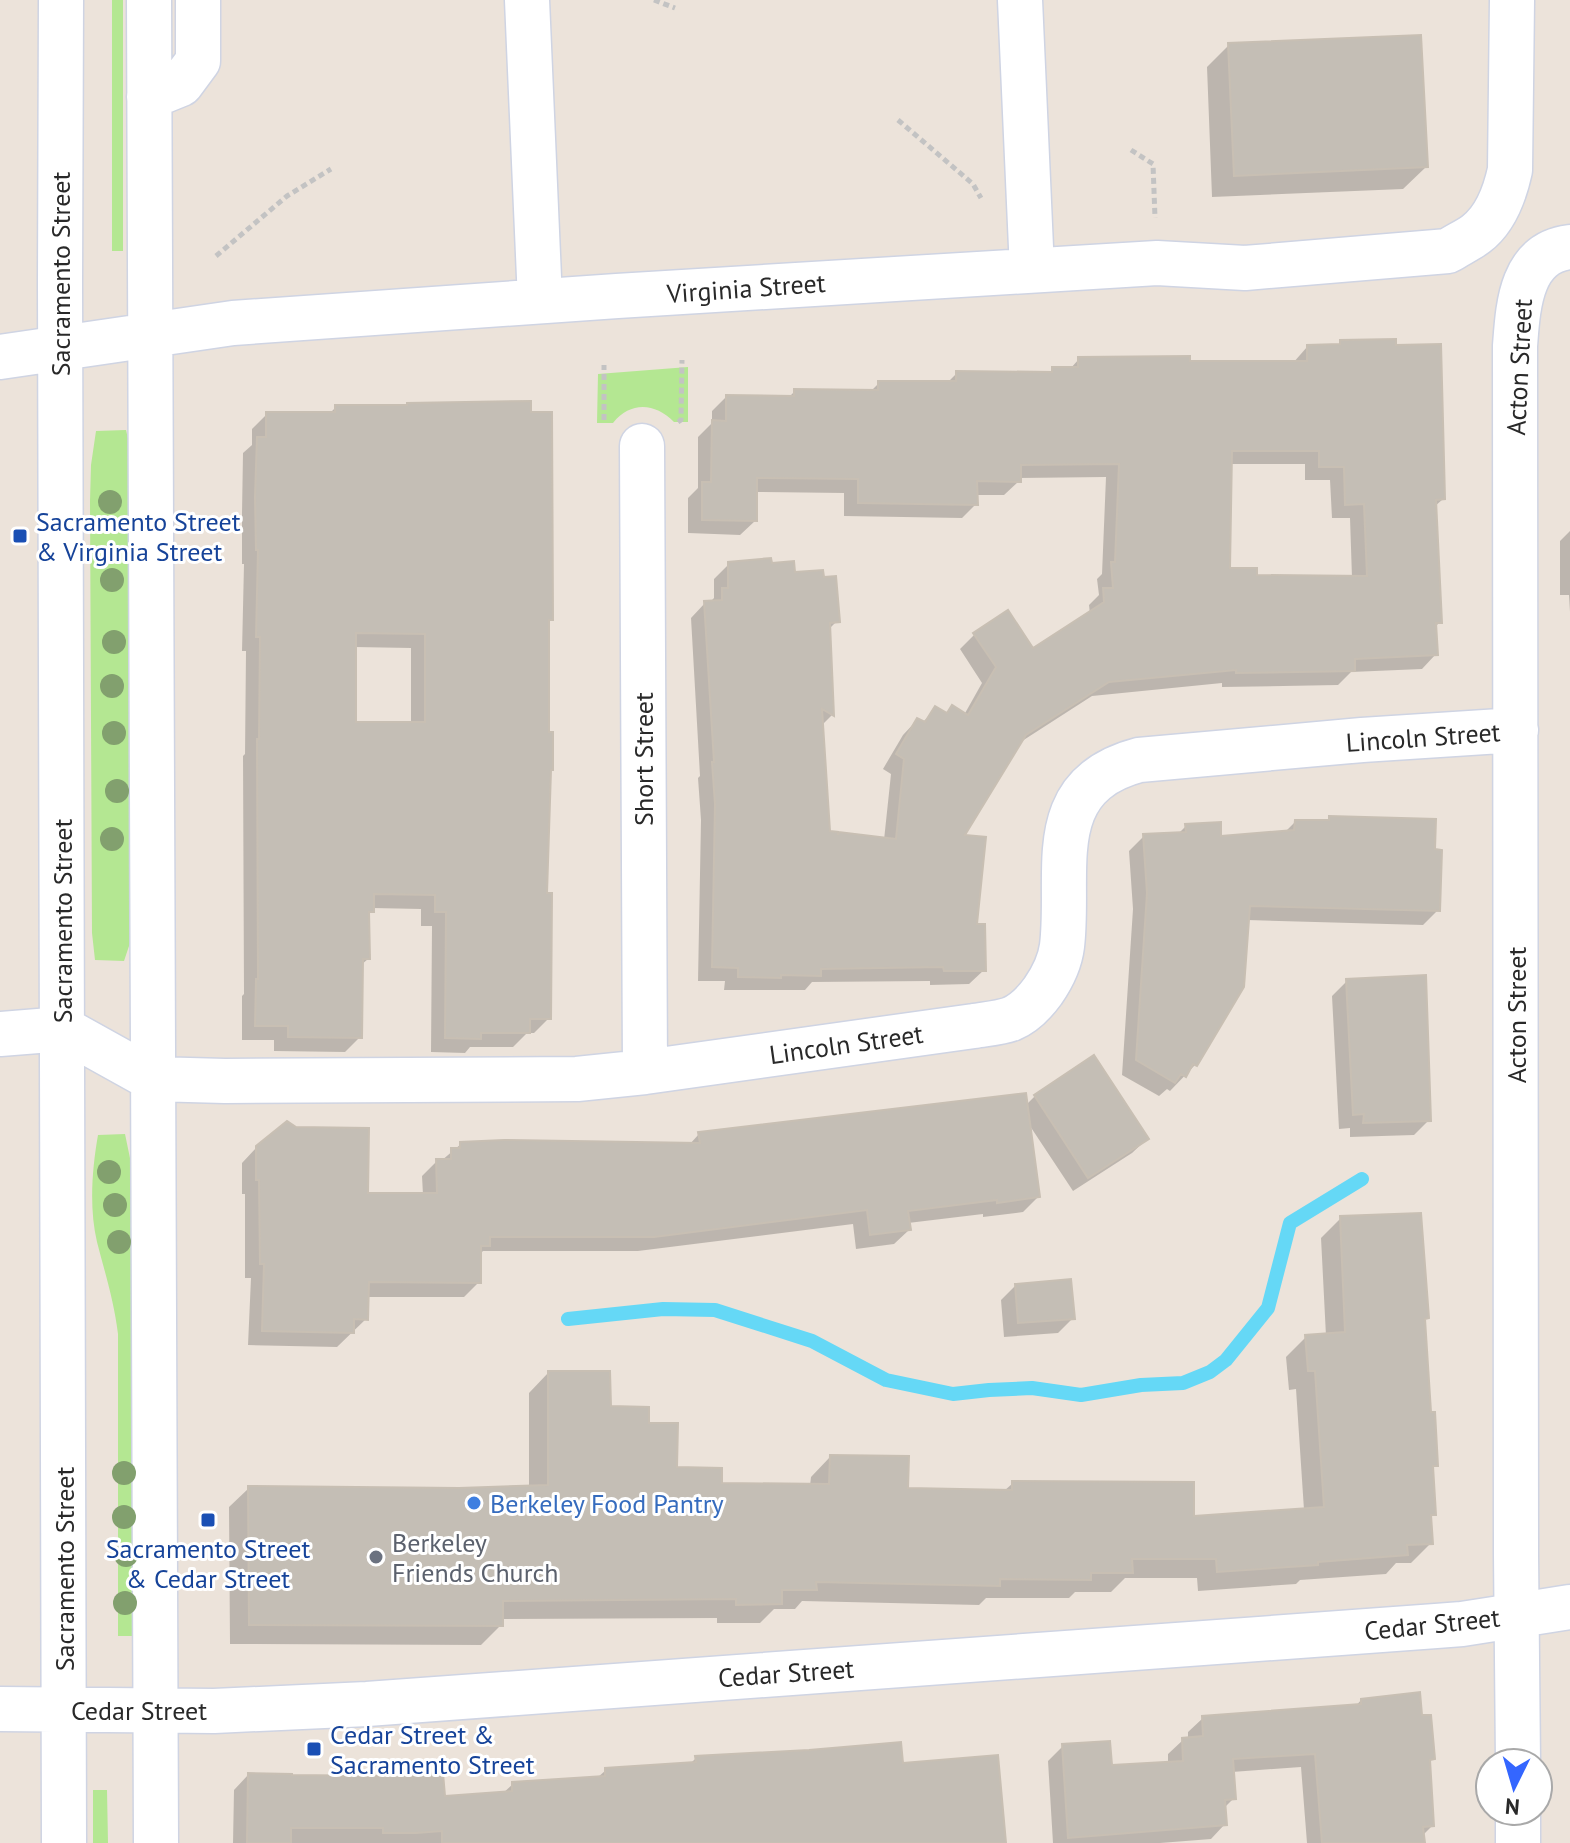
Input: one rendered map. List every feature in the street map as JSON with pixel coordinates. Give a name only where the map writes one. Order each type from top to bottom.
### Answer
[{"type":"street","name":"Sacramento Street","points":[[61,0],[64,1843]]},
{"type":"street","points":[[149,0],[156,1843]]},
{"type":"street","points":[[149,97],[181,84],[198,61],[198,0]]},
{"type":"street","points":[[527,0],[540,301]]},
{"type":"street","points":[[1020,0],[1032,270]]},
{"type":"street","name":"Virginia Street","points":[[0,357],[233,323],[1032,270],[1157,263],[1245,268],[1448,251],[1487,224],[1506,187],[1510,170],[1512,0]]},
{"type":"street","name":"Acton Street","points":[[1518,1747],[1515,346],[1523,286],[1546,255],[1570,247]]},
{"type":"street","name":"Short Street","points":[[642,446],[645,1072]]},
{"type":"street","name":"Lincoln Street","points":[[63,1029],[153,1079],[577,1079],[1012,1019],[1036,1002],[1053,977],[1062,948],[1064,865],[1070,817],[1095,781],[1117,766],[1139,760],[1516,730]]},
{"type":"street","points":[[0,1034],[63,1029]]},
{"type":"street","name":"Cedar Street","points":[[0,1709],[248,1710],[383,1703],[1436,1626],[1570,1607]]},
{"type":"path","points":[[654,0],[675,8]]},
{"type":"path","points":[[898,120],[973,184],[988,209]]},
{"type":"path","points":[[1131,150],[1153,164],[1157,263]]},
{"type":"path","points":[[216,256],[287,196],[331,169]]},
{"type":"green space","points":[[112,0],[123,0],[123,251],[112,251]]},
{"type":"green space","points":[[688,367],[688,422],[674,422],[659,411],[643,407],[627,411],[613,423],[597,423],[598,374]]},
{"type":"green space","points":[[126,430],[131,452],[132,937],[124,961],[95,960],[92,933],[90,501],[96,431]]},
{"type":"green space","points":[[125,1134],[131,1163],[133,1636],[118,1636],[118,1334],[94,1229],[92,1202],[98,1135]]},
{"type":"green space","points":[[93,1790],[107,1790],[108,1843],[93,1843]]},
{"type":"building","points":[[1421,35],[1428,167],[1234,176],[1228,43]]},
{"type":"building","points":[[1396,339],[1396,345],[1441,344],[1445,499],[1436,500],[1442,623],[1436,623],[1438,655],[1355,659],[1355,671],[1236,673],[1236,670],[1109,682],[1026,735],[965,835],[986,837],[977,924],[985,924],[986,971],[944,971],[943,967],[821,969],[821,976],[781,975],[781,978],[738,977],[738,968],[712,967],[715,804],[704,601],[722,600],[722,588],[728,588],[728,562],[771,558],[772,563],[794,561],[795,572],[823,570],[824,577],[836,576],[840,622],[830,623],[834,716],[822,709],[830,831],[838,832],[838,835],[839,832],[896,839],[904,759],[896,754],[917,718],[925,722],[935,706],[947,713],[952,705],[968,715],[996,667],[973,633],[1008,610],[1033,648],[1104,602],[1103,588],[1113,588],[1111,562],[1115,562],[1119,464],[1021,465],[1021,482],[977,481],[978,505],[858,503],[858,479],[757,478],[757,521],[702,520],[702,482],[711,482],[712,420],[726,421],[726,395],[794,396],[794,389],[878,390],[878,381],[956,381],[956,371],[1052,372],[1052,367],[1078,367],[1078,357],[1190,356],[1190,361],[1307,361],[1307,345],[1340,344],[1340,340]],"holes":[[[1232,451],[1319,451],[1319,467],[1344,467],[1345,505],[1364,504],[1367,576],[1257,575],[1257,568],[1230,568]]]},
{"type":"building","points":[[531,401],[531,412],[552,412],[553,620],[549,620],[549,732],[553,732],[553,770],[547,893],[552,893],[551,1019],[530,1019],[530,1033],[481,1033],[481,1039],[445,1038],[446,912],[435,912],[435,895],[374,894],[374,912],[369,912],[370,959],[363,959],[362,1038],[288,1037],[288,1026],[255,1026],[260,637],[256,637],[257,437],[266,437],[266,412],[335,412],[335,405]],"holes":[[[356,633],[425,634],[425,722],[356,722]]]},
{"type":"building","points":[[1329,816],[1436,819],[1435,849],[1442,850],[1440,911],[1250,906],[1244,987],[1197,1066],[1193,1064],[1186,1077],[1181,1074],[1175,1083],[1136,1060],[1147,893],[1143,834],[1186,832],[1185,824],[1221,822],[1221,836],[1294,830],[1295,820],[1329,820]]},
{"type":"building","points":[[1426,975],[1431,1121],[1363,1123],[1364,1114],[1353,1115],[1346,979]]},
{"type":"building","points":[[1094,1055],[1149,1139],[1088,1178],[1034,1095]]},
{"type":"building","points":[[1026,1093],[1040,1197],[908,1211],[911,1230],[870,1235],[867,1210],[654,1237],[490,1237],[490,1246],[481,1246],[481,1283],[369,1282],[368,1320],[354,1319],[354,1333],[262,1331],[264,1264],[260,1264],[256,1146],[287,1121],[296,1127],[369,1128],[368,1193],[437,1193],[436,1159],[451,1159],[451,1148],[460,1148],[460,1142],[700,1143],[698,1132]]},
{"type":"building","points":[[1421,1213],[1429,1318],[1425,1319],[1431,1412],[1435,1412],[1438,1466],[1433,1466],[1436,1515],[1431,1515],[1433,1544],[1407,1545],[1408,1555],[1217,1572],[1216,1559],[1132,1559],[1133,1573],[1091,1573],[1091,1580],[1000,1579],[1000,1586],[816,1582],[817,1590],[782,1590],[782,1604],[736,1605],[736,1599],[503,1601],[503,1626],[249,1625],[248,1486],[459,1488],[548,1485],[548,1371],[610,1371],[611,1406],[649,1407],[649,1423],[678,1423],[677,1467],[722,1468],[722,1483],[829,1484],[830,1455],[909,1456],[908,1488],[1012,1490],[1012,1481],[1194,1482],[1194,1516],[1324,1507],[1315,1371],[1308,1371],[1305,1335],[1345,1332],[1340,1216]]},
{"type":"building","points":[[1071,1279],[1075,1319],[1018,1323],[1015,1284]]},
{"type":"building","points":[[1420,1692],[1422,1715],[1431,1715],[1435,1759],[1430,1760],[1434,1826],[1423,1827],[1425,1843],[1322,1843],[1315,1754],[1233,1759],[1236,1799],[1225,1800],[1227,1825],[1068,1838],[1062,1744],[1110,1741],[1112,1765],[1183,1761],[1182,1738],[1203,1736],[1202,1716],[1361,1704],[1361,1699]]},
{"type":"building","points":[[901,1742],[903,1763],[998,1755],[1006,1843],[442,1843],[442,1831],[383,1833],[383,1828],[291,1828],[291,1843],[247,1843],[248,1773],[390,1776],[443,1773],[445,1796],[512,1791],[512,1782],[605,1776],[605,1768],[696,1762],[695,1756]]},
{"type":"waterway","points":[[568,1319],[663,1309],[715,1310],[812,1341],[886,1380],[953,1394],[1032,1388],[1081,1395],[1141,1385],[1183,1383],[1210,1372],[1226,1360],[1268,1308],[1290,1223],[1362,1179]]},
{"type":"place","name":"Sacramento Street & Virginia Street","points":[[20,536]]},
{"type":"place","name":"Berkeley Food Pantry","points":[[474,1503]]},
{"type":"place","name":"Sacramento Street & Cedar Street","points":[[208,1520]]},
{"type":"place","name":"Berkeley Friends Church","points":[[376,1557]]},
{"type":"place","name":"Cedar Street & Sacramento Street","points":[[314,1749]]}]
